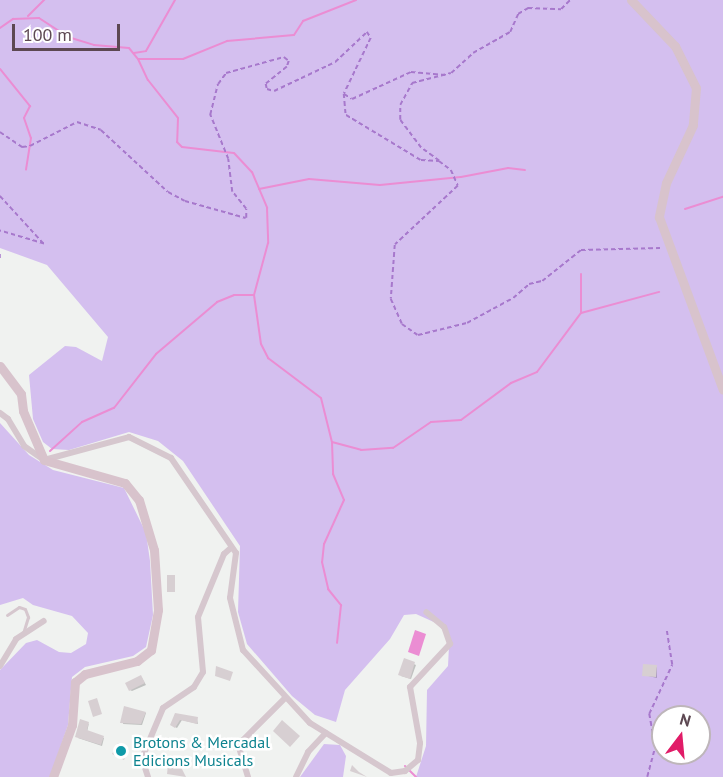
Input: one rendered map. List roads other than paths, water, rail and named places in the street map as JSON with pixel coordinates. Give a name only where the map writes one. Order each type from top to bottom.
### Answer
[{"type":"street","points":[[631,0],[675,46],[696,88],[693,125],[659,203],[660,223],[723,390]]},
{"type":"street","points":[[0,366],[21,394],[23,411],[44,460]]},
{"type":"street","points":[[0,413],[8,419],[24,446],[44,460],[64,468],[116,478],[132,490],[151,533],[158,610],[154,644],[147,656],[85,674],[75,682],[72,725],[53,777]]},
{"type":"street","points":[[44,460],[125,438],[148,444],[176,464],[236,555],[230,590],[238,641],[284,699],[326,733],[386,771],[400,773],[416,764],[420,743],[410,687],[450,644],[444,627],[426,612]]},
{"type":"street","points":[[148,777],[142,758],[163,708],[194,687],[203,672],[198,617],[224,555],[231,548]]},
{"type":"street","points":[[0,666],[22,635],[44,621]]},
{"type":"street","points":[[248,777],[238,745],[284,699]]},
{"type":"street","points":[[296,777],[308,752],[326,733]]},
{"type":"lane","points":[[7,615],[19,608],[27,612],[22,635]]},
{"type":"waterway","points":[[28,16],[44,0]]},
{"type":"waterway","points":[[134,53],[146,51],[175,0]]},
{"type":"waterway","points":[[0,28],[13,19],[39,18],[68,37],[94,45],[129,48],[138,59],[183,59],[227,41],[294,35],[303,21],[356,0]]},
{"type":"waterway","points":[[138,59],[148,80],[178,118],[177,142],[182,147],[234,153],[252,172],[267,208],[268,243],[254,295],[261,344],[268,358],[321,398],[332,442],[333,474],[344,500],[324,544],[322,562],[328,589],[341,605],[337,643]]},
{"type":"waterway","points":[[0,69],[30,106],[24,118],[31,138],[26,170]]},
{"type":"waterway","points":[[259,189],[309,179],[380,185],[461,177],[508,168],[525,170]]},
{"type":"waterway","points":[[685,209],[723,197]]},
{"type":"waterway","points":[[332,442],[361,450],[393,448],[431,422],[461,420],[511,383],[537,372],[581,313],[581,274]]},
{"type":"waterway","points":[[581,313],[659,292]]},
{"type":"waterway","points":[[50,451],[82,422],[114,408],[156,354],[217,302],[234,295],[254,295]]},
{"type":"waterway","points":[[405,766],[416,777]]},
{"type":"place","name":"Brotons & Mercadal Edicions Musicals","points":[[121,751]]}]
